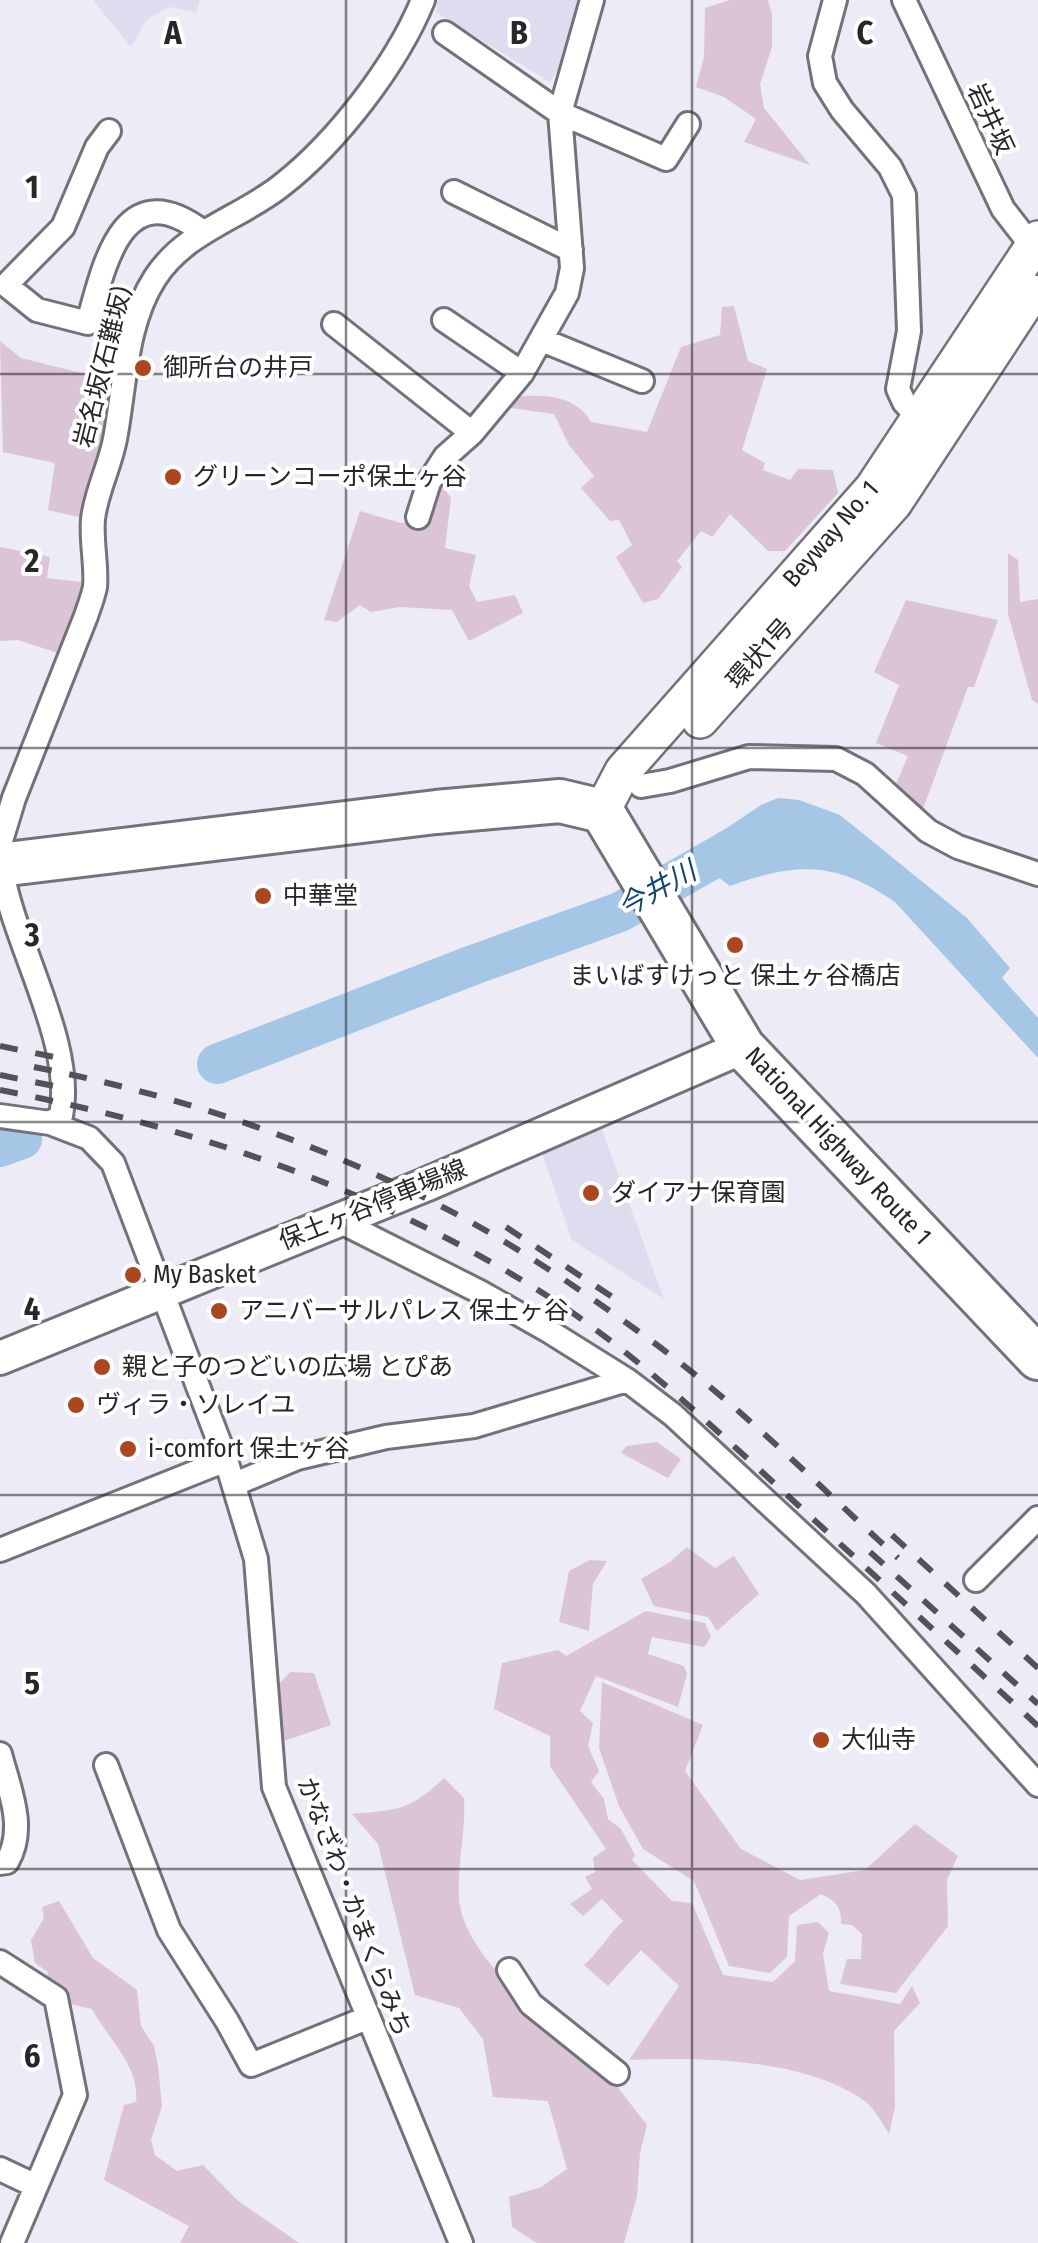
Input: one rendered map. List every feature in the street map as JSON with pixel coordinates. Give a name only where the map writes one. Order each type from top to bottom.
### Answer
[{"type":"highway","points":[[2,872],[558,827],[602,811]]},
{"type":"highway","name":"National Highway Route 1","points":[[602,811],[743,1047],[1038,1358]]},
{"type":"main road","name":"Beyway No. 1","points":[[602,811],[623,770],[928,428],[1036,247]]},
{"type":"main road","name":"環状1号","points":[[602,811],[641,786],[894,503],[928,428],[1035,291]]},
{"type":"main road","name":"保土ヶ谷停車場線","points":[[0,1358],[743,1047]]},
{"type":"street","points":[[418,516],[429,482],[446,457],[472,433],[522,373],[567,293],[572,268],[560,113],[592,0]]},
{"type":"street","points":[[835,0],[820,56],[826,84],[842,110],[890,167],[904,196],[908,331],[898,389],[928,428]]},
{"type":"street","name":"岩井坂","points":[[910,3],[1003,209],[1036,247]]},
{"type":"street","name":"岩名坂(石難坂)","points":[[0,844],[95,586],[91,552],[94,514],[115,440],[120,393],[141,310],[154,279],[170,258],[203,232],[284,185],[329,139],[400,50],[422,9]]},
{"type":"street","points":[[445,32],[560,113],[666,159],[688,124]]},
{"type":"street","points":[[109,132],[97,147],[63,227],[6,285],[36,310],[88,323],[106,257],[130,221],[148,212],[186,220],[203,232]]},
{"type":"street","points":[[454,192],[571,250]]},
{"type":"street","points":[[444,320],[522,373]]},
{"type":"street","points":[[334,324],[472,433]]},
{"type":"street","points":[[542,340],[642,381]]},
{"type":"street","points":[[641,786],[749,757],[836,759],[865,774],[928,831],[958,847],[1038,874]]},
{"type":"street","points":[[2,872],[58,1058],[64,1102],[61,1116],[50,1123]]},
{"type":"street","name":"かなざわ・かまくらみち","points":[[0,1116],[50,1123],[90,1138],[114,1163],[235,1484],[256,1559],[274,1786],[462,2243]]},
{"type":"street","points":[[337,1220],[480,1292],[627,1380],[673,1415],[866,1594],[1038,1785]]},
{"type":"street","points":[[235,1484],[297,1458],[386,1438],[474,1426],[627,1380]]},
{"type":"street","points":[[0,1550],[226,1460]]},
{"type":"street","points":[[976,1580],[1038,1518]]},
{"type":"street","points":[[0,1754],[16,1816],[16,1847],[7,1862],[0,1863]]},
{"type":"street","points":[[106,1765],[169,1930],[228,2021],[250,2065],[367,2018]]},
{"type":"street","points":[[0,1962],[56,1998],[75,2095],[12,2243]]},
{"type":"street","points":[[509,1970],[531,2004],[617,2073]]},
{"type":"street","points":[[0,2170],[36,2186]]},
{"type":"shaded area","points":[[93,0],[200,0],[196,12],[169,7],[146,20],[131,47]]},
{"type":"shaded area","points":[[437,0],[585,0],[572,48],[550,82],[436,12]]},
{"type":"shaded area","points":[[730,0],[768,0],[772,47],[760,84],[764,108],[810,165],[744,142],[756,119],[724,97],[696,87],[704,57],[705,8]]},
{"type":"shaded area","points":[[734,306],[748,361],[767,369],[742,450],[765,463],[763,470],[790,480],[798,469],[833,470],[838,493],[785,551],[768,551],[730,514],[712,537],[701,531],[677,561],[682,567],[658,599],[643,603],[616,557],[632,545],[619,520],[610,521],[581,488],[594,476],[569,445],[554,414],[511,408],[516,397],[558,398],[577,406],[591,422],[647,432],[681,347],[720,335],[722,307]]},
{"type":"shaded area","points":[[0,341],[21,358],[114,381],[83,518],[48,510],[55,463],[3,452]]},
{"type":"shaded area","points":[[441,484],[451,498],[445,548],[476,555],[469,586],[477,602],[515,595],[523,613],[469,641],[452,610],[400,607],[371,612],[360,605],[337,622],[324,620],[360,511],[401,523],[428,521]]},
{"type":"shaded area","points":[[0,547],[50,557],[47,578],[89,583],[58,653],[18,640],[0,641]]},
{"type":"shaded area","points":[[1008,553],[1018,560],[1020,602],[1038,599],[1038,704],[1032,700],[1008,614]]},
{"type":"shaded area","points":[[906,600],[998,620],[974,687],[968,687],[920,817],[892,793],[908,756],[876,743],[899,685],[874,672]]},
{"type":"shaded area","name":"ダイアナ保育園","points":[[598,1119],[664,1299],[572,1240],[540,1147]]},
{"type":"shaded area","points":[[657,1442],[681,1459],[668,1478],[621,1453],[626,1446]]},
{"type":"shaded area","points":[[687,1547],[715,1568],[734,1556],[759,1594],[717,1631],[708,1617],[654,1606],[641,1579]]},
{"type":"shaded area","points":[[590,1560],[607,1561],[593,1584],[589,1631],[559,1622],[569,1571]]},
{"type":"shaded area","points":[[646,1611],[705,1623],[711,1637],[704,1647],[652,1637],[648,1654],[684,1666],[687,1674],[678,1707],[596,1676],[580,1711],[593,1723],[588,1746],[599,1771],[591,1782],[604,1799],[608,1819],[621,1829],[635,1855],[632,1860],[672,1901],[692,1903],[723,1975],[773,1982],[795,1961],[797,1925],[818,1922],[829,1933],[823,1954],[829,1991],[900,2004],[912,1986],[920,2003],[894,2031],[895,2107],[889,2134],[866,2102],[814,2076],[720,2060],[629,2060],[679,1986],[641,1950],[608,1986],[584,1965],[623,1921],[602,1899],[583,1916],[570,1904],[592,1889],[585,1877],[595,1872],[593,1858],[606,1849],[550,1766],[550,1736],[494,1709],[502,1663],[558,1650],[566,1656]]},
{"type":"shaded area","points":[[290,1672],[314,1673],[331,1725],[284,1741],[278,1685]]},
{"type":"shaded area","points":[[602,1682],[703,1725],[685,1771],[741,1849],[800,1880],[865,1870],[915,1824],[958,1856],[947,1880],[948,1926],[896,1993],[840,1984],[847,1959],[861,1959],[862,1934],[852,1925],[841,1924],[837,1905],[821,1894],[789,1916],[787,1957],[770,1973],[729,1966],[694,1881],[643,1849],[619,1806],[599,1748]]},
{"type":"shaded area","points":[[444,1778],[464,1798],[459,1897],[464,1921],[476,1944],[514,1990],[605,2073],[647,2125],[640,2153],[637,2196],[624,2243],[537,2243],[512,2227],[509,2197],[541,2187],[567,2169],[548,2101],[493,2097],[483,2039],[459,2008],[415,1995],[378,1844],[352,1814],[402,1807]]},
{"type":"shaded area","points":[[59,1901],[93,1958],[137,1990],[141,2026],[154,2046],[158,2066],[162,2106],[151,2140],[155,2155],[177,2171],[203,2165],[237,2200],[299,2243],[180,2243],[189,2226],[104,2180],[124,2105],[136,2102],[136,2089],[128,2065],[92,2009],[70,2004],[45,1983],[48,1972],[35,1963],[31,1940],[44,1918],[42,1907]]},
{"type":"water","points":[[778,798],[799,800],[840,815],[967,918],[1010,968],[1002,978],[1038,1018],[1038,1058],[895,902],[854,879],[796,870],[730,886],[714,874],[694,887],[678,861],[761,805]]},
{"type":"waterway","name":"今井川","points":[[217,1064],[620,912],[732,848]]},
{"type":"waterway","name":"今井川","points":[[0,1147],[22,1139]]},
{"type":"railway","points":[[0,1046],[59,1058]]},
{"type":"railway","points":[[34,1067],[146,1093],[257,1127],[365,1170],[469,1221],[563,1278],[685,1367],[748,1419],[898,1558]]},
{"type":"railway","points":[[0,1075],[54,1086]]},
{"type":"railway","points":[[0,1090],[144,1123],[284,1167],[419,1224],[549,1297],[612,1342],[701,1417],[1038,1726]]},
{"type":"railway","points":[[506,1227],[623,1304]]},
{"type":"railway","points":[[892,1535],[1038,1668]]},
{"type":"railway","points":[[870,1552],[1038,1704]]},
{"type":"place","name":"御所台の井戸","points":[[143,368]]},
{"type":"place","name":"グリーンコーポ保土ヶ谷","points":[[173,477]]},
{"type":"place","name":"中華堂","points":[[263,896]]},
{"type":"place","name":"まいばすけっと 保土ヶ谷橋店","points":[[735,945]]},
{"type":"place","name":"ダイアナ保育園","points":[[591,1193]]},
{"type":"place","name":"My Basket","points":[[133,1275]]},
{"type":"place","name":"アニバーサルパレス 保土ヶ谷","points":[[219,1311]]},
{"type":"place","name":"親と子のつどいの広場 とぴあ","points":[[102,1367]]},
{"type":"place","name":"ヴィラ・ソレイユ","points":[[76,1405]]},
{"type":"place","name":"i-comfort 保土ヶ谷","points":[[128,1449]]},
{"type":"place","name":"大仙寺","points":[[821,1740]]}]
